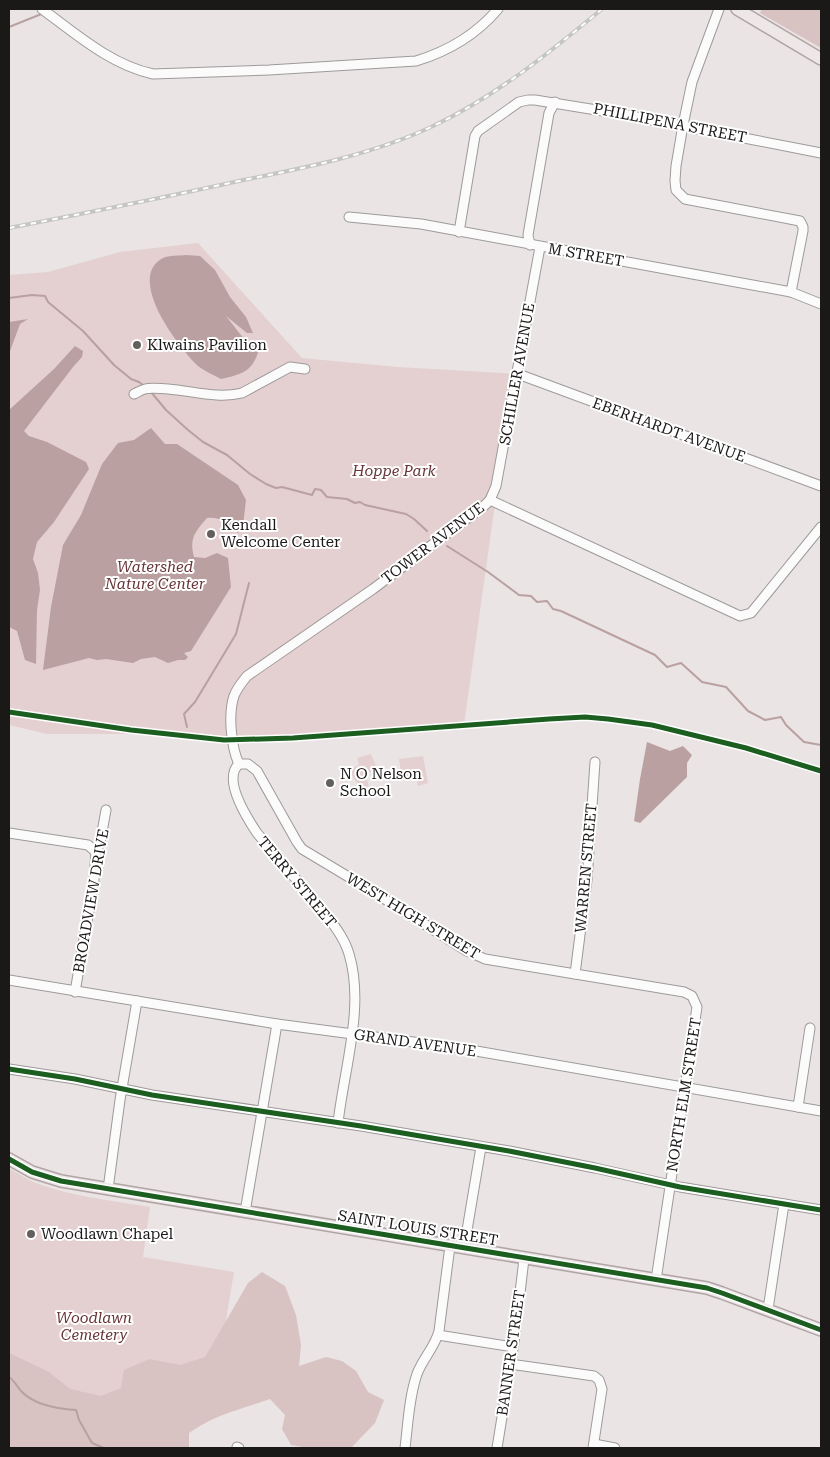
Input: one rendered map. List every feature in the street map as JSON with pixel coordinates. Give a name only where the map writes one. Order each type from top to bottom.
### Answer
[{"type":"main road","points":[[737,9],[821,59]]},
{"type":"main road","name":"SAINT LOUIS STREET","points":[[9,1159],[45,1177],[108,1189],[713,1290],[821,1330]]},
{"type":"street","points":[[42,9],[119,63],[153,74],[268,70],[416,61],[455,46],[486,23],[498,9]]},
{"type":"street","points":[[719,9],[692,82],[675,174],[676,190],[686,199],[800,221],[803,228],[802,241],[792,292]]},
{"type":"street","name":"PHILLIPENA STREET","points":[[459,232],[475,136],[478,130],[519,102],[528,100],[555,102],[683,125],[821,153]]},
{"type":"street","points":[[530,245],[528,235],[550,113],[555,102]]},
{"type":"street","name":"M STREET","points":[[348,217],[421,224],[792,292],[821,304]]},
{"type":"street","name":"SCHILLER AVENUE","points":[[490,500],[496,486],[540,246]]},
{"type":"street","points":[[134,394],[145,389],[155,388],[200,392],[215,396],[234,395],[242,393],[290,367],[306,369]]},
{"type":"street","name":"EBERHARDT AVENUE","points":[[518,374],[821,486]]},
{"type":"street","name":"TOWER AVENUE","points":[[239,764],[234,751],[232,704],[237,690],[247,676],[373,589],[490,500],[735,614],[745,616],[751,614],[821,527]]},
{"type":"street","name":"WARREN STREET","points":[[575,974],[587,880],[595,762]]},
{"type":"street","name":"WEST HIGH STREET","points":[[239,764],[248,764],[257,771],[297,842],[309,854],[475,956],[684,992],[695,1000]]},
{"type":"street","name":"TERRY STREET","points":[[239,764],[234,771],[236,794],[249,820],[328,916],[349,952],[355,984],[354,1015],[338,1123]]},
{"type":"street","name":"BROADVIEW DRIVE","points":[[75,992],[94,880],[96,852],[100,844],[106,810]]},
{"type":"street","points":[[9,833],[88,845],[96,852]]},
{"type":"street","name":"GRAND AVENUE","points":[[9,980],[277,1024],[459,1048],[821,1111]]},
{"type":"street","name":"NORTH ELM STREET","points":[[656,1280],[697,1007],[695,1000]]},
{"type":"street","points":[[108,1189],[122,1088],[137,1001]]},
{"type":"street","points":[[246,1212],[277,1024]]},
{"type":"street","points":[[798,1107],[810,1028]]},
{"type":"street","points":[[9,1069],[76,1079],[152,1095],[481,1147],[560,1161],[670,1186],[821,1210]]},
{"type":"street","points":[[464,1248],[481,1147]]},
{"type":"street","points":[[768,1309],[784,1204]]},
{"type":"street","points":[[405,1448],[416,1376],[424,1359],[435,1344],[438,1335],[450,1246]]},
{"type":"street","name":"BANNER STREET","points":[[497,1448],[513,1348],[524,1258]]},
{"type":"street","points":[[438,1335],[513,1348]]},
{"type":"street","points":[[510,1364],[598,1379],[602,1389],[594,1446],[615,1448]]},
{"type":"green space","name":"Watershed Nature Center","points":[[198,243],[302,358],[398,367],[518,374],[494,511],[464,725],[243,740],[158,734],[47,734],[9,725],[9,275],[48,272],[120,252]]},
{"type":"green space","points":[[371,754],[377,769],[365,774],[369,786],[363,789],[359,787],[349,770],[359,765],[357,758]]},
{"type":"green space","points":[[423,756],[428,783],[418,786],[416,778],[402,779],[399,759]]},
{"type":"green space","name":"Woodlawn Cemetery","points":[[9,1168],[29,1180],[57,1190],[150,1207],[143,1257],[234,1272],[213,1398],[129,1408],[9,1379]]},
{"type":"shaded area","points":[[762,9],[821,9],[821,48],[760,13]]},
{"type":"shaded area","points":[[200,256],[215,270],[230,297],[246,317],[253,333],[247,333],[226,316],[244,339],[259,349],[254,362],[241,373],[221,379],[200,368],[179,344],[159,313],[152,296],[150,281],[153,268],[165,257]]},
{"type":"shaded area","points":[[28,319],[20,324],[9,354],[9,322]]},
{"type":"shaded area","points":[[75,346],[83,351],[82,357],[24,431],[29,436],[47,442],[86,462],[89,469],[54,522],[37,542],[33,559],[38,573],[40,590],[37,610],[36,664],[25,660],[17,631],[9,627],[9,410],[54,369]]},
{"type":"shaded area","points":[[151,428],[165,444],[177,444],[238,485],[246,500],[243,526],[238,533],[216,518],[207,518],[196,531],[192,545],[194,557],[205,558],[217,553],[228,558],[231,587],[191,651],[184,653],[188,657],[185,660],[168,663],[155,657],[141,659],[133,663],[89,658],[43,670],[51,607],[63,545],[81,515],[102,464],[118,443],[134,440]]},
{"type":"shaded area","points":[[647,742],[670,751],[683,746],[692,755],[687,763],[687,777],[640,823],[634,821]]},
{"type":"shaded area","points":[[262,1272],[285,1286],[296,1315],[301,1345],[299,1366],[326,1357],[342,1361],[356,1371],[368,1392],[384,1400],[375,1423],[351,1448],[308,1448],[291,1445],[282,1429],[285,1415],[270,1399],[228,1413],[209,1421],[189,1433],[189,1448],[9,1448],[9,1353],[49,1372],[70,1389],[101,1396],[121,1388],[124,1370],[150,1359],[180,1365],[205,1357],[248,1283]]},
{"type":"waterway","points":[[9,27],[44,13]]},
{"type":"waterway","points":[[9,298],[32,295],[45,296],[48,302],[83,331],[114,365],[131,379],[144,386]]},
{"type":"waterway","points":[[151,392],[166,410],[188,430],[203,442],[227,455],[250,474],[266,484],[276,488],[282,487],[312,495],[315,489],[321,490],[327,497],[347,499],[355,503],[360,502],[365,505],[406,514],[427,531]]},
{"type":"waterway","points":[[447,546],[488,572],[519,595],[531,596],[537,602],[547,601],[553,609],[655,655],[667,667],[681,663],[702,682],[726,687],[748,711],[765,720],[781,717],[786,725],[804,742],[821,745]]},
{"type":"waterway","points":[[187,727],[184,714],[195,702],[236,634],[249,583]]},
{"type":"waterway","points":[[9,1377],[22,1392],[33,1400],[54,1407],[76,1410],[79,1420],[92,1443],[104,1448]]},
{"type":"railway","points":[[9,228],[312,166],[361,153],[408,137],[455,115],[499,88],[562,42],[602,9]]},
{"type":"cycle path","points":[[9,712],[131,730],[224,740],[293,738],[585,717],[652,725],[746,748],[821,771]]},
{"type":"cycle path","points":[[9,1069],[75,1079],[152,1095],[361,1126],[509,1151],[680,1187],[821,1210]]},
{"type":"cycle path","points":[[9,1159],[32,1172],[61,1181],[707,1288],[821,1330]]},
{"type":"place","name":"Klwains Pavilion","points":[[137,345]]},
{"type":"place","name":"Kendall Welcome Center","points":[[211,534]]},
{"type":"place","name":"N O Nelson School","points":[[330,783]]},
{"type":"place","name":"Woodlawn Chapel","points":[[31,1234]]},
{"type":"park label","name":"Hoppe Park","points":[[394,471]]}]
